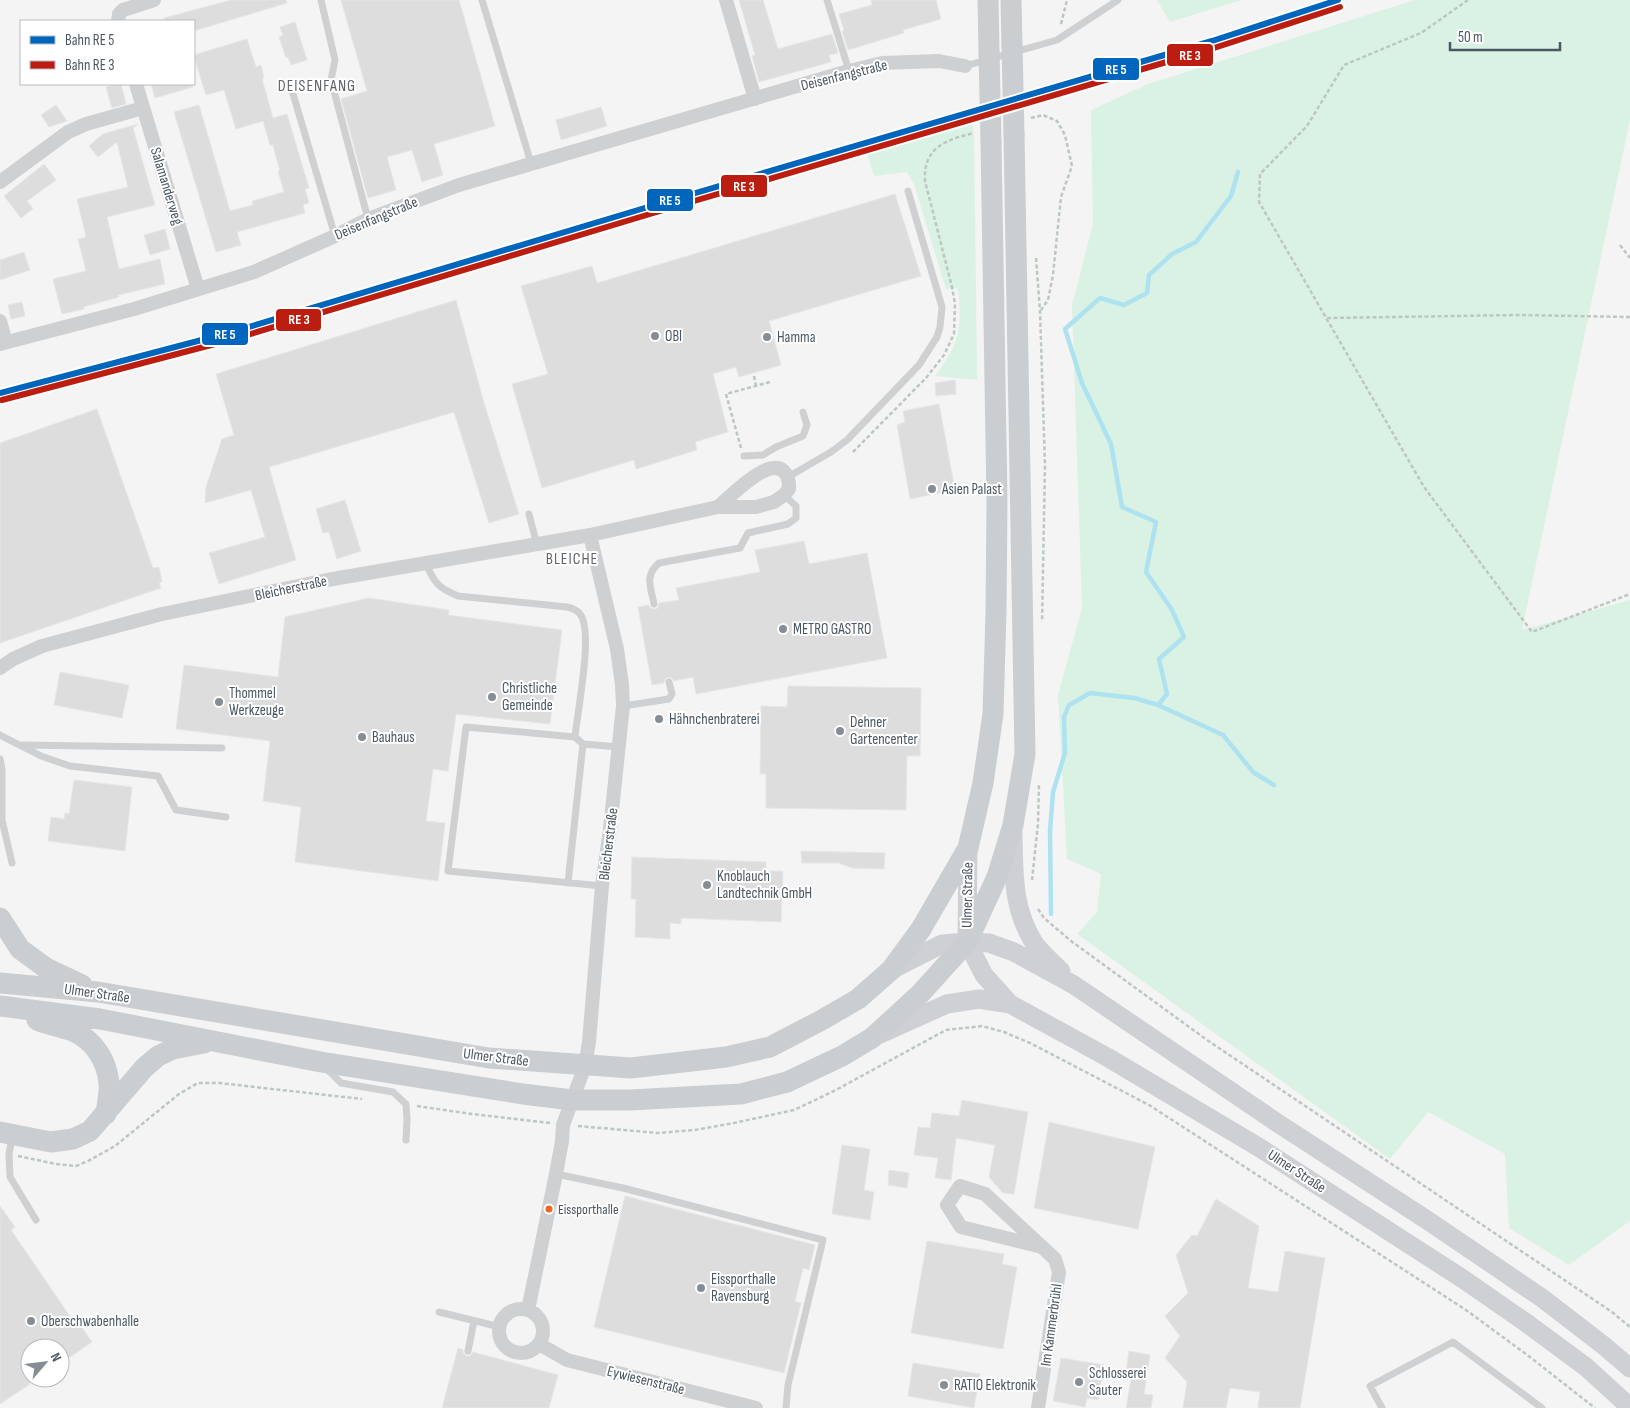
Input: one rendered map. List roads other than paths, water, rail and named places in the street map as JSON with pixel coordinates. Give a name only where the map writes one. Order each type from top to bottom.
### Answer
[{"type":"main road","points":[[891,970],[921,929],[968,848],[983,783],[993,714],[997,501],[988,0]]},
{"type":"main road","name":"Ulmer Straße","points":[[3,1006],[100,1019],[320,1062],[523,1094],[572,1100],[630,1100],[741,1094],[788,1082],[842,1056],[872,1038],[920,994],[967,942],[997,877],[1013,825],[1025,754],[1011,0]]},
{"type":"main road","points":[[1013,825],[1015,889],[1020,916],[1035,944],[1074,985]]},
{"type":"main road","name":"Ulmer Straße","points":[[968,848],[967,942],[984,975],[1010,1004],[1107,1057],[1260,1148],[1455,1274],[1586,1367],[1630,1407]]},
{"type":"main road","points":[[0,918],[20,949],[46,968],[98,992]]},
{"type":"main road","name":"Ulmer Straße","points":[[0,983],[98,992],[489,1058],[631,1068],[726,1057],[770,1046],[820,1021],[858,999],[891,970],[942,944],[989,943],[1014,952],[1074,985],[1268,1117],[1427,1220],[1542,1298],[1630,1368]]},
{"type":"main road","points":[[872,1038],[947,1004],[980,999],[1010,1004]]},
{"type":"main road","points":[[3,1006],[49,1025],[74,1032],[91,1042],[104,1060],[109,1084],[106,1114]]},
{"type":"main road","points":[[7,1140],[51,1142],[73,1139],[90,1130],[106,1114],[144,1068],[158,1056],[173,1049],[187,1048],[211,1041]]},
{"type":"street","points":[[118,20],[119,14],[123,10],[154,0]]},
{"type":"street","points":[[726,0],[755,99]]},
{"type":"street","name":"Deisenfangstraße","points":[[3,343],[134,309],[254,272],[335,236],[368,219],[459,185],[849,71],[892,62],[939,61],[965,66]]},
{"type":"street","name":"Salamanderweg","points":[[136,85],[198,289]]},
{"type":"street","points":[[0,182],[68,132],[86,124],[143,108]]},
{"type":"street","points":[[0,321],[3,343]]},
{"type":"street","points":[[768,468],[777,467],[784,470],[788,476],[789,489],[784,495]]},
{"type":"street","name":"Bleicherstraße","points":[[718,507],[754,476],[768,468]]},
{"type":"street","name":"Bleicherstraße","points":[[0,668],[13,659],[42,646],[162,614],[326,580],[590,535],[718,507],[756,507],[774,502],[784,495]]},
{"type":"street","name":"Bleicherstraße","points":[[572,1100],[585,1066],[590,1036],[602,886],[623,706],[622,685],[616,649],[590,535]]},
{"type":"street","points":[[528,1310],[556,1174],[563,1124],[572,1100]]},
{"type":"street","name":"Im Kammerbrühl","points":[[1038,1408],[1059,1272],[1054,1259],[1042,1247],[985,1194],[960,1186],[947,1205],[961,1227],[1042,1247]]},
{"type":"street","points":[[513,1310],[528,1310],[539,1318],[542,1324],[544,1331],[539,1344],[535,1349],[522,1353],[510,1350],[501,1340],[500,1327],[502,1320],[513,1310]]},
{"type":"street","name":"Eywiesenstraße","points":[[539,1344],[567,1360],[756,1408]]},
{"type":"lane","points":[[321,0],[335,60],[331,80],[368,219]]},
{"type":"lane","points":[[482,0],[531,163]]},
{"type":"lane","points":[[827,0],[849,71]]},
{"type":"lane","points":[[965,66],[1057,40],[1118,0]]},
{"type":"lane","points":[[290,87],[335,236]]},
{"type":"lane","points":[[788,476],[831,452],[847,440],[919,365],[940,327],[942,307],[908,191]]},
{"type":"lane","points":[[744,456],[763,455],[776,447],[803,436],[807,425],[803,412]]},
{"type":"lane","points":[[763,455],[768,468]]},
{"type":"lane","points":[[654,604],[648,576],[658,563],[740,548],[748,533],[788,524],[796,518],[796,506],[784,495]]},
{"type":"lane","points":[[529,514],[537,544]]},
{"type":"lane","points":[[426,564],[432,578],[442,589],[458,596],[567,607],[581,614],[586,632],[575,737]]},
{"type":"lane","points":[[623,706],[669,699],[672,694],[669,682]]},
{"type":"lane","points":[[602,886],[448,871],[466,727],[575,737],[583,744],[619,748]]},
{"type":"lane","points":[[0,735],[41,756],[70,766],[158,776],[176,810],[226,817]]},
{"type":"lane","points":[[568,882],[583,744]]},
{"type":"lane","points":[[20,745],[222,748]]},
{"type":"lane","points":[[0,759],[2,770],[2,820],[12,863]]},
{"type":"lane","points":[[320,1062],[341,1084],[393,1092],[406,1104],[408,1120],[406,1140]]},
{"type":"lane","points":[[7,1140],[10,1177],[36,1220]]},
{"type":"lane","points":[[556,1174],[623,1188],[823,1240],[788,1385],[786,1408]]},
{"type":"lane","points":[[439,1312],[500,1327]]},
{"type":"lane","points":[[468,1351],[474,1321]]},
{"type":"lane","points":[[1382,1408],[1370,1386],[1453,1342],[1542,1408]]},
{"type":"waterway","points":[[1051,914],[1050,831],[1053,792],[1065,753],[1064,717],[1069,705],[1090,693],[1134,698],[1158,705],[1167,694],[1159,659],[1184,637],[1172,610],[1146,572],[1156,522],[1122,507],[1111,444],[1082,383],[1065,329],[1100,298],[1124,305],[1147,293],[1149,275],[1172,254],[1196,242],[1231,196],[1238,172]]},
{"type":"waterway","points":[[1158,705],[1223,735],[1253,772],[1274,785]]},
{"type":"place","name":"OBI","points":[[655,336]]},
{"type":"place","name":"Hamma","points":[[767,337]]},
{"type":"place","name":"Asien Palast","points":[[932,489]]},
{"type":"place","name":"METRO GASTRO","points":[[783,629]]},
{"type":"place","name":"Christliche Gemeinde","points":[[492,697]]},
{"type":"place","name":"Thommel Werkzeuge","points":[[219,702]]},
{"type":"place","name":"Hähnchenbraterei","points":[[659,719]]},
{"type":"place","name":"Dehner Gartencenter","points":[[840,731]]},
{"type":"place","name":"Bauhaus","points":[[362,737]]},
{"type":"place","name":"Knoblauch Landtechnik GmbH","points":[[707,885]]},
{"type":"place","name":"Eissporthalle","points":[[549,1209]]},
{"type":"place","name":"Eissporthalle Ravensburg","points":[[701,1288]]},
{"type":"place","name":"Oberschwabenhalle","points":[[31,1321]]},
{"type":"place","name":"Schlosserei Sauter","points":[[1079,1382]]},
{"type":"place","name":"RATIO Elektronik","points":[[944,1385]]},
{"type":"district","name":"DEISENFANG","points":[[317,85]]},
{"type":"district","name":"BLEICHE","points":[[572,558]]}]
